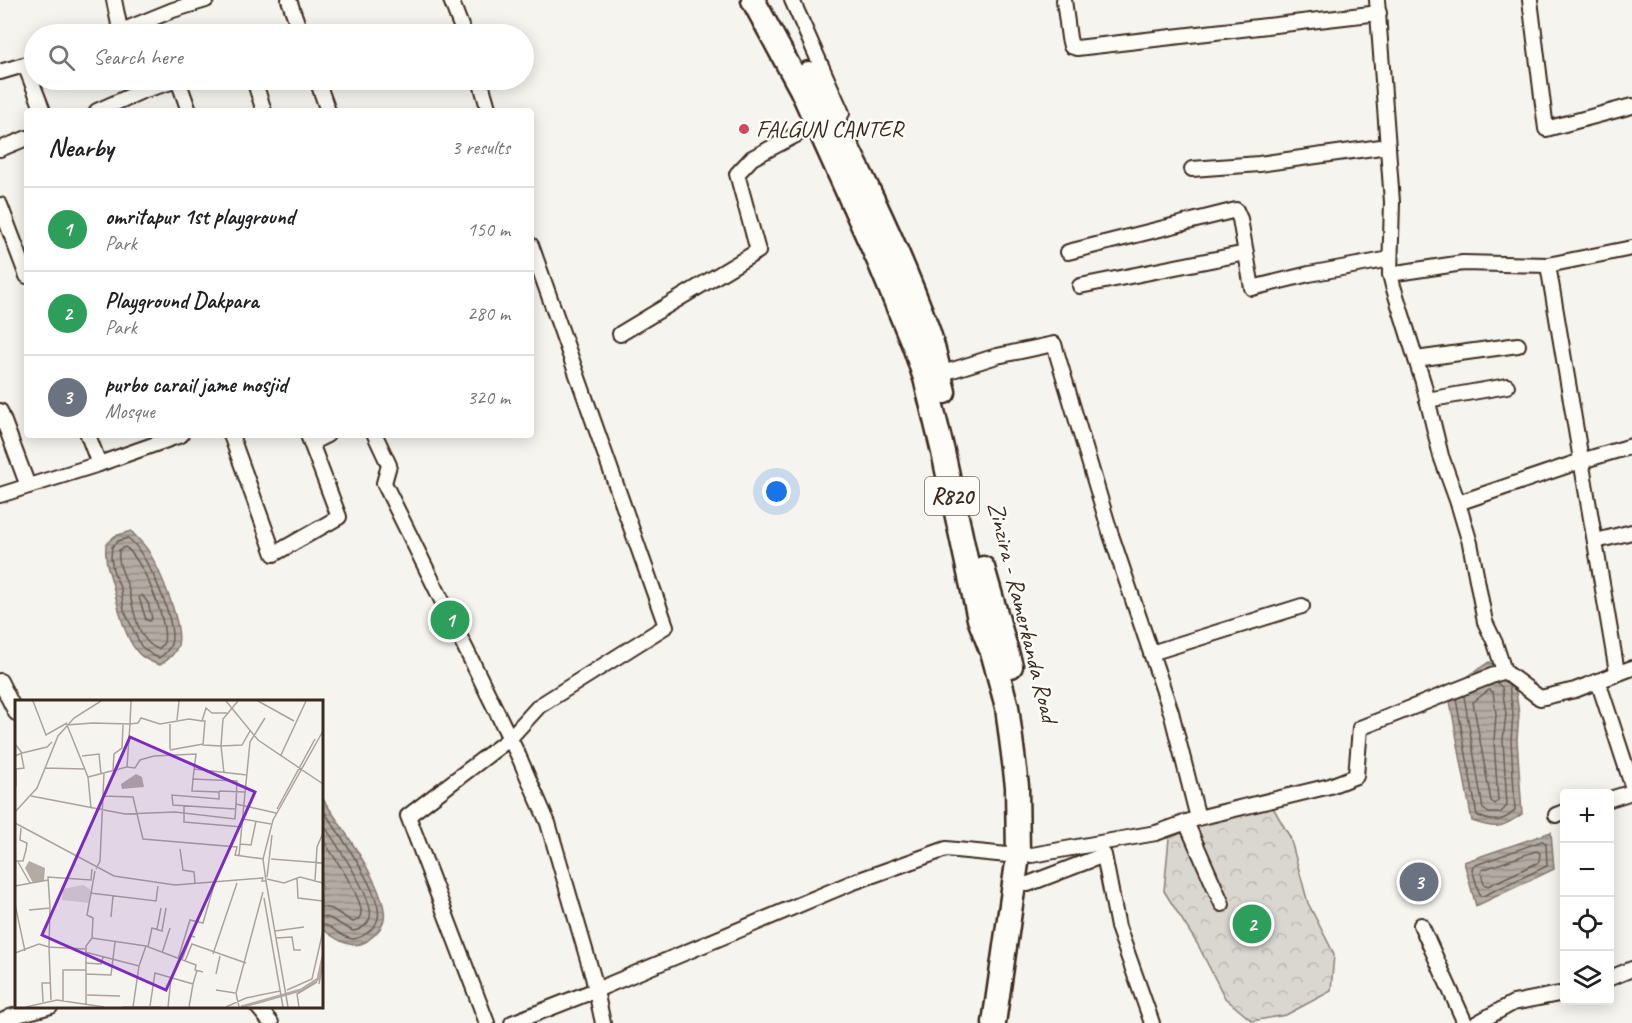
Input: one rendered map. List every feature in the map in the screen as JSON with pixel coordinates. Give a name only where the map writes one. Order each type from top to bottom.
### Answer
[{"type":"main road","name":"Zinzira - Ramerkanda Road","points":[[753,0],[801,89],[817,124],[880,264],[943,420],[986,582],[1022,704],[1032,783],[1011,955],[1008,1023]]},
{"type":"main road","name":"Zinzira - Ramerkanda Road","points":[[770,0],[856,166],[929,332],[940,374],[943,420]]},
{"type":"main road","name":"Zinzira - Ramerkanda Road","points":[[994,1023],[1028,884],[1025,855]]},
{"type":"street","points":[[114,0],[117,24]]},
{"type":"street","points":[[141,24],[173,10],[206,0]]},
{"type":"street","points":[[290,0],[298,24]]},
{"type":"street","points":[[451,0],[460,24]]},
{"type":"street","points":[[792,0],[842,113]]},
{"type":"street","points":[[1064,0],[1071,46],[1077,48],[1378,7],[1392,202],[1390,266],[1441,456],[1470,543],[1485,622],[1504,671],[1540,698],[1575,690],[1632,668]]},
{"type":"street","points":[[1534,1],[1546,129],[1632,106]]},
{"type":"street","points":[[0,72],[24,65]]},
{"type":"street","points":[[37,90],[42,108]]},
{"type":"street","points":[[109,108],[133,90]]},
{"type":"street","points":[[182,90],[188,108]]},
{"type":"street","points":[[257,90],[263,108]]},
{"type":"street","points":[[321,90],[327,108]]},
{"type":"street","points":[[483,90],[488,108]]},
{"type":"street","points":[[620,334],[758,251],[737,174],[752,158],[817,124]]},
{"type":"street","points":[[0,149],[24,139]]},
{"type":"street","points":[[1192,169],[1259,164],[1388,146]]},
{"type":"street","points":[[0,205],[24,268]]},
{"type":"street","points":[[1068,252],[1236,210],[1240,219],[1252,288],[1309,274],[1390,266],[1463,263],[1548,265],[1632,248]]},
{"type":"street","points":[[487,1023],[408,816],[509,739],[539,706],[666,626],[534,252]]},
{"type":"street","points":[[1080,286],[1246,253]]},
{"type":"street","points":[[1548,265],[1617,672]]},
{"type":"street","points":[[940,374],[997,356],[1054,344],[1111,535],[1171,712],[1192,820],[1222,904]]},
{"type":"street","points":[[1416,359],[1518,345]]},
{"type":"street","points":[[1427,400],[1507,386]]},
{"type":"street","points":[[0,411],[28,486]]},
{"type":"street","points":[[89,438],[99,464]]},
{"type":"street","points":[[0,495],[173,438]]},
{"type":"street","points":[[232,438],[274,554],[339,517],[310,439]]},
{"type":"street","points":[[376,438],[389,465],[384,483],[525,769],[548,823],[596,990],[603,1023]]},
{"type":"street","points":[[1458,503],[1632,446]]},
{"type":"street","points":[[1596,541],[1632,532]]},
{"type":"street","points":[[1151,653],[1302,606]]},
{"type":"street","points":[[512,1023],[851,883],[946,849],[1025,855],[1156,833],[1192,820],[1330,786],[1356,776],[1360,728],[1504,671]]},
{"type":"street","points":[[1598,681],[1632,784]]},
{"type":"street","points":[[2,688],[15,711]]},
{"type":"street","points":[[1614,798],[1632,792]]},
{"type":"street","points":[[1028,884],[1104,855],[1118,927],[1152,1023]]},
{"type":"street","points":[[1421,925],[1465,1023]]},
{"type":"street","points":[[1614,976],[1632,969]]},
{"type":"street","points":[[1477,1023],[1513,1003],[1560,994]]},
{"type":"street","points":[[0,1022],[44,1008]]},
{"type":"street","points":[[259,1008],[271,1023]]},
{"type":"green space","points":[[1268,799],[1290,837],[1308,903],[1334,954],[1331,991],[1286,1015],[1252,1021],[1225,998],[1198,945],[1164,891],[1169,838]]},
{"type":"water","points":[[131,531],[154,561],[177,624],[179,636],[177,649],[160,665],[141,655],[128,637],[107,564],[106,544],[115,536]]},
{"type":"water","points":[[1489,662],[1514,678],[1519,714],[1517,740],[1522,814],[1509,823],[1498,826],[1472,821],[1448,690]]},
{"type":"water","points":[[322,797],[361,857],[379,892],[384,908],[384,920],[381,926],[367,941],[355,945],[331,936],[322,929]]},
{"type":"water","points":[[1551,832],[1554,869],[1476,906],[1464,862]]},
{"type":"place","name":"FALGUN CANTER","points":[[744,129]]},
{"type":"place","name":"omritapur 1st playground","points":[[450,620]]},
{"type":"place","name":"purbo carail jame mosjid","points":[[1419,882]]},
{"type":"place","name":"Playground Dakpara","points":[[1252,924]]}]
